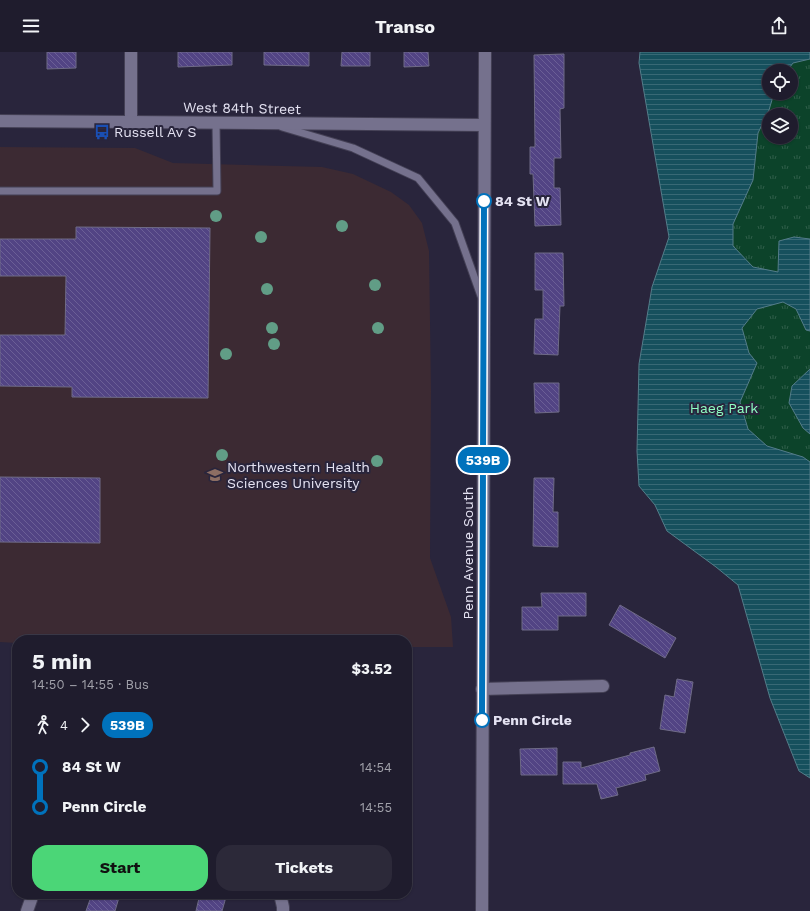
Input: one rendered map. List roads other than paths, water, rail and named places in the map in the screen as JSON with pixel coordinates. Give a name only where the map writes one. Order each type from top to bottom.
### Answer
[{"type":"main road","points":[[131,122],[132,52]]},
{"type":"main road","name":"Penn Avenue South","points":[[482,911],[485,52]]},
{"type":"main road","name":"West 84th Street","points":[[0,121],[484,125]]},
{"type":"main road","points":[[482,688],[603,686]]},
{"type":"main road","points":[[27,911],[31,899]]},
{"type":"main road","points":[[281,899],[283,911]]},
{"type":"lane","points":[[0,191],[217,191],[216,123]]},
{"type":"lane","points":[[270,123],[353,148],[418,178],[455,223],[484,302]]},
{"type":"place","name":"Russell Av S","points":[[102,132]]},
{"type":"place","name":"84 St W","points":[[484,201]]},
{"type":"place","name":"Northwestern Health Sciences University","points":[[215,475]]},
{"type":"place","name":"Penn Circle","points":[[482,720]]},
{"type":"park label","name":"Haeg Park","points":[[724,408]]}]
